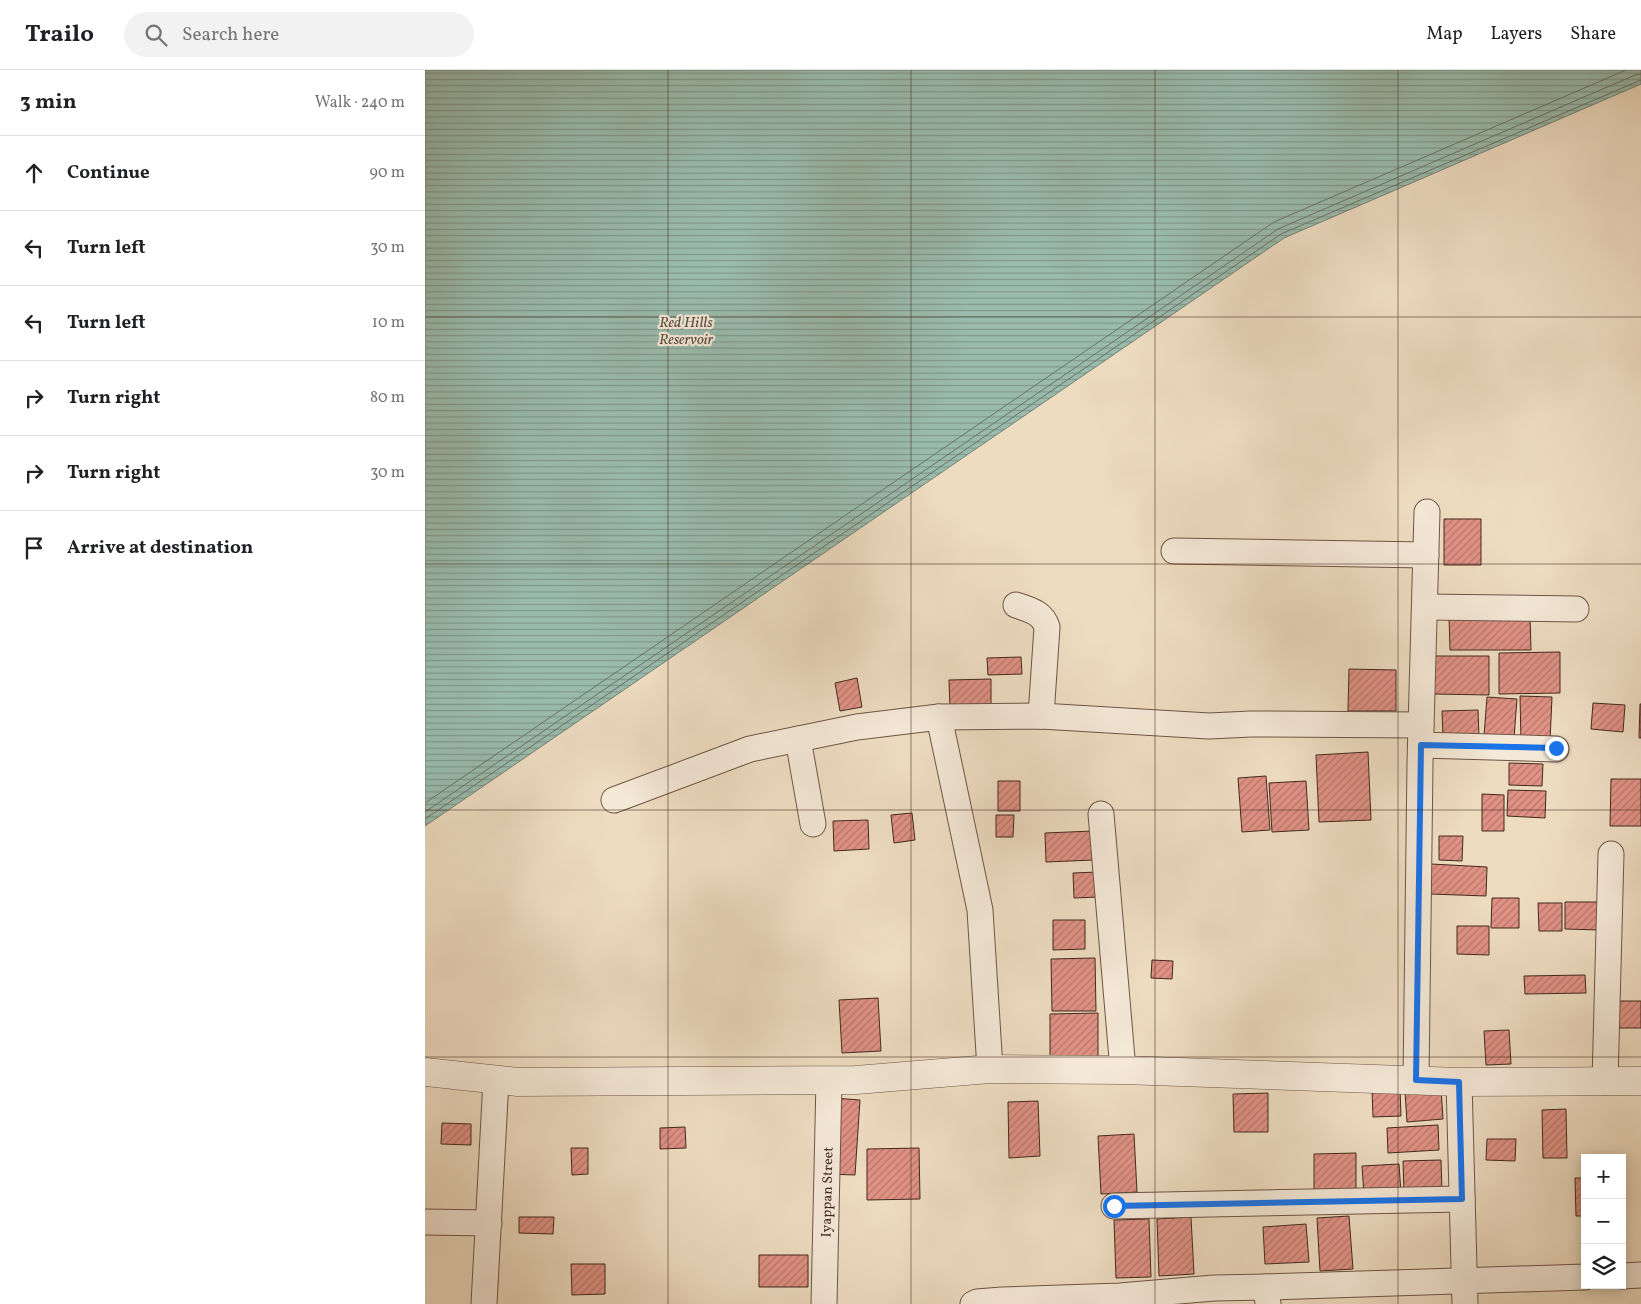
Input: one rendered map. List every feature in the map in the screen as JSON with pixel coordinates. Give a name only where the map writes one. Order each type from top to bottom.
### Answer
[{"type":"street","points":[[1416,1080],[1421,735],[1427,512]]},
{"type":"street","points":[[1174,551],[1426,555]]},
{"type":"street","points":[[1016,605],[1034,611],[1044,619],[1047,627],[1041,716]]},
{"type":"street","points":[[1425,607],[1576,610]]},
{"type":"street","points":[[614,800],[750,749],[857,727],[939,718],[1041,716],[1209,726],[1251,724],[1421,735],[1556,748]]},
{"type":"street","points":[[939,718],[980,910],[990,1069]]},
{"type":"street","points":[[798,739],[813,824]]},
{"type":"street","points":[[1101,814],[1123,1070]]},
{"type":"street","points":[[1605,1082],[1611,854]]},
{"type":"street","points":[[425,1072],[518,1082],[855,1080],[990,1069],[1123,1070],[1459,1082],[1641,1081]]},
{"type":"street","points":[[484,1304],[496,1080]]},
{"type":"street","name":"Iyappan Street","points":[[824,1304],[829,1080]]},
{"type":"street","points":[[1459,1082],[1465,1292]]},
{"type":"street","points":[[1114,1206],[1462,1199]]},
{"type":"street","points":[[425,1222],[489,1224]]},
{"type":"street","points":[[1626,1276],[1641,1275]]},
{"type":"street","points":[[973,1304],[1002,1300],[1120,1300],[1214,1288],[1267,1295],[1465,1292],[1581,1278]]},
{"type":"water","name":"Red Hills Reservoir","points":[[425,70],[1641,70],[1641,84],[1284,238],[425,826]]},
{"type":"building","points":[[1444,519],[1481,519],[1481,565],[1444,565]]},
{"type":"building","points":[[1449,617],[1530,617],[1531,650],[1450,650]]},
{"type":"building","points":[[1560,652],[1560,693],[1499,694],[1499,653]]},
{"type":"building","points":[[1434,656],[1489,656],[1489,695],[1434,694]]},
{"type":"building","points":[[1021,657],[1022,674],[988,675],[987,658]]},
{"type":"building","points":[[1349,669],[1396,670],[1396,711],[1348,711]]},
{"type":"building","points":[[857,678],[862,707],[840,711],[835,683]]},
{"type":"building","points":[[991,679],[991,707],[950,708],[949,680]]},
{"type":"building","points":[[1520,696],[1552,697],[1550,741],[1521,741]]},
{"type":"building","points":[[1487,697],[1517,699],[1514,738],[1484,736]]},
{"type":"building","points":[[1593,703],[1625,705],[1623,732],[1591,729]]},
{"type":"building","points":[[1640,704],[1641,738],[1639,738]]},
{"type":"building","points":[[1478,710],[1479,737],[1443,738],[1442,711]]},
{"type":"building","points":[[1368,752],[1371,820],[1319,822],[1316,755]]},
{"type":"building","points":[[1509,763],[1543,764],[1542,786],[1509,785]]},
{"type":"building","points":[[1266,776],[1270,830],[1242,832],[1238,778]]},
{"type":"building","points":[[1611,779],[1641,779],[1641,826],[1610,826]]},
{"type":"building","points":[[998,781],[1020,781],[1020,811],[998,811]]},
{"type":"building","points":[[1306,781],[1309,830],[1272,832],[1269,783]]},
{"type":"building","points":[[1508,790],[1546,791],[1545,818],[1507,816]]},
{"type":"building","points":[[1482,794],[1504,795],[1504,831],[1482,831]]},
{"type":"building","points":[[912,813],[915,840],[894,843],[891,815]]},
{"type":"building","points":[[996,815],[1014,815],[1013,837],[996,837]]},
{"type":"building","points":[[868,820],[869,849],[834,851],[833,821]]},
{"type":"building","points":[[1093,831],[1094,860],[1046,862],[1045,833]]},
{"type":"building","points":[[1439,836],[1463,836],[1462,861],[1439,860]]},
{"type":"building","points":[[1431,864],[1487,867],[1486,896],[1430,894]]},
{"type":"building","points":[[1098,872],[1099,897],[1074,898],[1073,873]]},
{"type":"building","points":[[1492,898],[1519,898],[1519,928],[1491,928]]},
{"type":"building","points":[[1565,902],[1600,902],[1600,930],[1565,929]]},
{"type":"building","points":[[1538,903],[1562,903],[1562,931],[1539,931]]},
{"type":"building","points":[[1053,920],[1085,920],[1085,949],[1053,950]]},
{"type":"building","points":[[1457,926],[1489,926],[1489,955],[1457,954]]},
{"type":"building","points":[[1095,958],[1096,1011],[1052,1011],[1051,959]]},
{"type":"building","points":[[1152,960],[1173,961],[1172,979],[1151,978]]},
{"type":"building","points":[[1585,975],[1586,993],[1525,994],[1524,976]]},
{"type":"building","points":[[878,998],[881,1051],[842,1053],[839,1000]]},
{"type":"building","points":[[1613,1001],[1641,1001],[1641,1028],[1614,1028]]},
{"type":"building","points":[[1098,1013],[1098,1058],[1050,1058],[1050,1014]]},
{"type":"building","points":[[1509,1030],[1511,1064],[1486,1065],[1484,1031]]},
{"type":"building","points":[[1400,1089],[1401,1116],[1373,1117],[1372,1090]]},
{"type":"building","points":[[1441,1089],[1443,1119],[1407,1122],[1405,1092]]},
{"type":"building","points":[[1268,1093],[1268,1132],[1234,1132],[1233,1094]]},
{"type":"building","points":[[834,1098],[860,1100],[855,1175],[828,1174]]},
{"type":"building","points":[[1038,1101],[1040,1156],[1009,1158],[1008,1102]]},
{"type":"building","points":[[1566,1109],[1567,1158],[1543,1158],[1542,1110]]},
{"type":"building","points":[[442,1123],[471,1124],[471,1145],[441,1144]]},
{"type":"building","points":[[1438,1125],[1439,1150],[1388,1153],[1387,1128]]},
{"type":"building","points":[[685,1127],[686,1148],[660,1149],[660,1128]]},
{"type":"building","points":[[1134,1134],[1137,1192],[1101,1194],[1098,1136]]},
{"type":"building","points":[[1487,1139],[1516,1139],[1515,1161],[1486,1160]]},
{"type":"building","points":[[571,1148],[588,1148],[588,1174],[572,1175]]},
{"type":"building","points":[[919,1148],[920,1199],[867,1200],[867,1149]]},
{"type":"building","points":[[1356,1153],[1356,1194],[1314,1194],[1314,1154]]},
{"type":"building","points":[[1441,1160],[1442,1191],[1404,1192],[1403,1161]]},
{"type":"building","points":[[1399,1164],[1401,1193],[1364,1195],[1362,1166]]},
{"type":"building","points":[[1575,1178],[1581,1178],[1581,1216],[1576,1216]]},
{"type":"building","points":[[1349,1216],[1353,1269],[1320,1271],[1317,1218]]},
{"type":"building","points":[[519,1217],[554,1217],[553,1234],[519,1233]]},
{"type":"building","points":[[1191,1217],[1194,1274],[1159,1276],[1157,1219]]},
{"type":"building","points":[[1149,1219],[1151,1277],[1116,1278],[1114,1220]]},
{"type":"building","points":[[1306,1224],[1309,1262],[1265,1264],[1263,1227]]},
{"type":"building","points":[[759,1255],[808,1255],[808,1287],[759,1287]]},
{"type":"building","points":[[571,1264],[605,1264],[605,1294],[572,1295]]},
{"type":"route","points":[[1114,1206],[1462,1199],[1459,1082],[1416,1080],[1421,745],[1556,748]]}]
